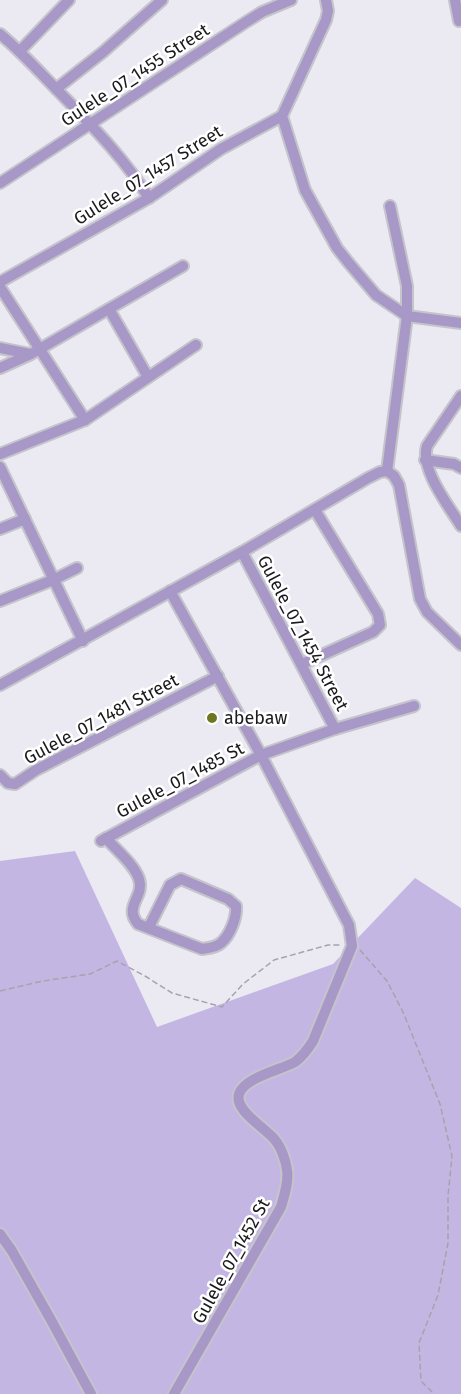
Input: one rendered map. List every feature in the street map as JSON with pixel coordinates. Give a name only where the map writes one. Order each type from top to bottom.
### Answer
[{"type":"street","points":[[20,51],[69,0]]},
{"type":"street","points":[[56,89],[162,0]]},
{"type":"street","name":"Gulele_07_1455 Street","points":[[0,183],[246,22],[262,12],[291,0]]},
{"type":"street","points":[[326,0],[328,11],[326,20],[282,116],[305,190],[337,248],[376,295],[407,316],[461,323]]},
{"type":"street","points":[[455,0],[459,21]]},
{"type":"street","points":[[0,34],[20,51],[90,124],[131,170],[149,198]]},
{"type":"street","name":"Gulele_07_1457 Street","points":[[0,282],[149,198],[221,149],[282,116]]},
{"type":"street","points":[[387,471],[407,316],[407,286],[390,206]]},
{"type":"street","points":[[0,368],[35,351],[183,266]]},
{"type":"street","points":[[0,286],[35,351],[85,420]]},
{"type":"street","points":[[109,309],[148,377]]},
{"type":"street","points":[[0,454],[85,420],[196,345]]},
{"type":"street","points":[[0,348],[35,351]]},
{"type":"street","points":[[461,396],[426,446],[425,460],[436,486],[461,526]]},
{"type":"street","points":[[425,460],[461,468]]},
{"type":"street","points":[[0,467],[82,641]]},
{"type":"street","points":[[0,685],[242,552],[368,478],[387,471],[394,476],[399,485],[420,599],[427,612],[461,645]]},
{"type":"street","points":[[302,664],[373,632],[380,625],[378,614],[315,510]]},
{"type":"street","points":[[0,529],[25,519]]},
{"type":"street","name":"Gulele_07_1454 Street","points":[[242,552],[335,729]]},
{"type":"street","points":[[0,601],[54,580],[77,568]]},
{"type":"street","points":[[171,591],[261,755],[349,925],[352,946]]},
{"type":"street","name":"Gulele_07_1481 Street","points":[[0,775],[9,783],[15,784],[36,770],[218,676]]},
{"type":"street","name":"Gulele_07_1485 St","points":[[149,927],[138,924],[133,918],[132,909],[140,890],[140,881],[136,873],[103,840],[261,755],[335,729],[414,706]]},
{"type":"street","points":[[181,879],[228,899],[236,906],[236,919],[221,943],[212,948],[202,949],[149,927],[170,885],[181,879]]},
{"type":"street","name":"Gulele_07_1452 St","points":[[174,1394],[281,1207],[286,1190],[288,1171],[276,1140],[245,1112],[240,1105],[239,1096],[243,1088],[251,1082],[293,1063],[304,1054],[313,1041],[352,946]]},
{"type":"street","points":[[0,1234],[46,1310],[91,1394]]},
{"type":"path","points":[[0,991],[44,981],[90,975],[117,962],[145,975],[172,993],[222,1007],[243,984],[274,960],[328,945],[352,946],[362,951],[387,981],[403,1012],[440,1104],[452,1156],[448,1196],[448,1242],[438,1295],[419,1343],[421,1381],[434,1394]]},
{"type":"shaded area","points":[[75,851],[157,1027],[333,964],[415,878],[461,908],[461,1394],[0,1394],[0,861]]},
{"type":"place","name":"abebaw","points":[[212,718]]}]
